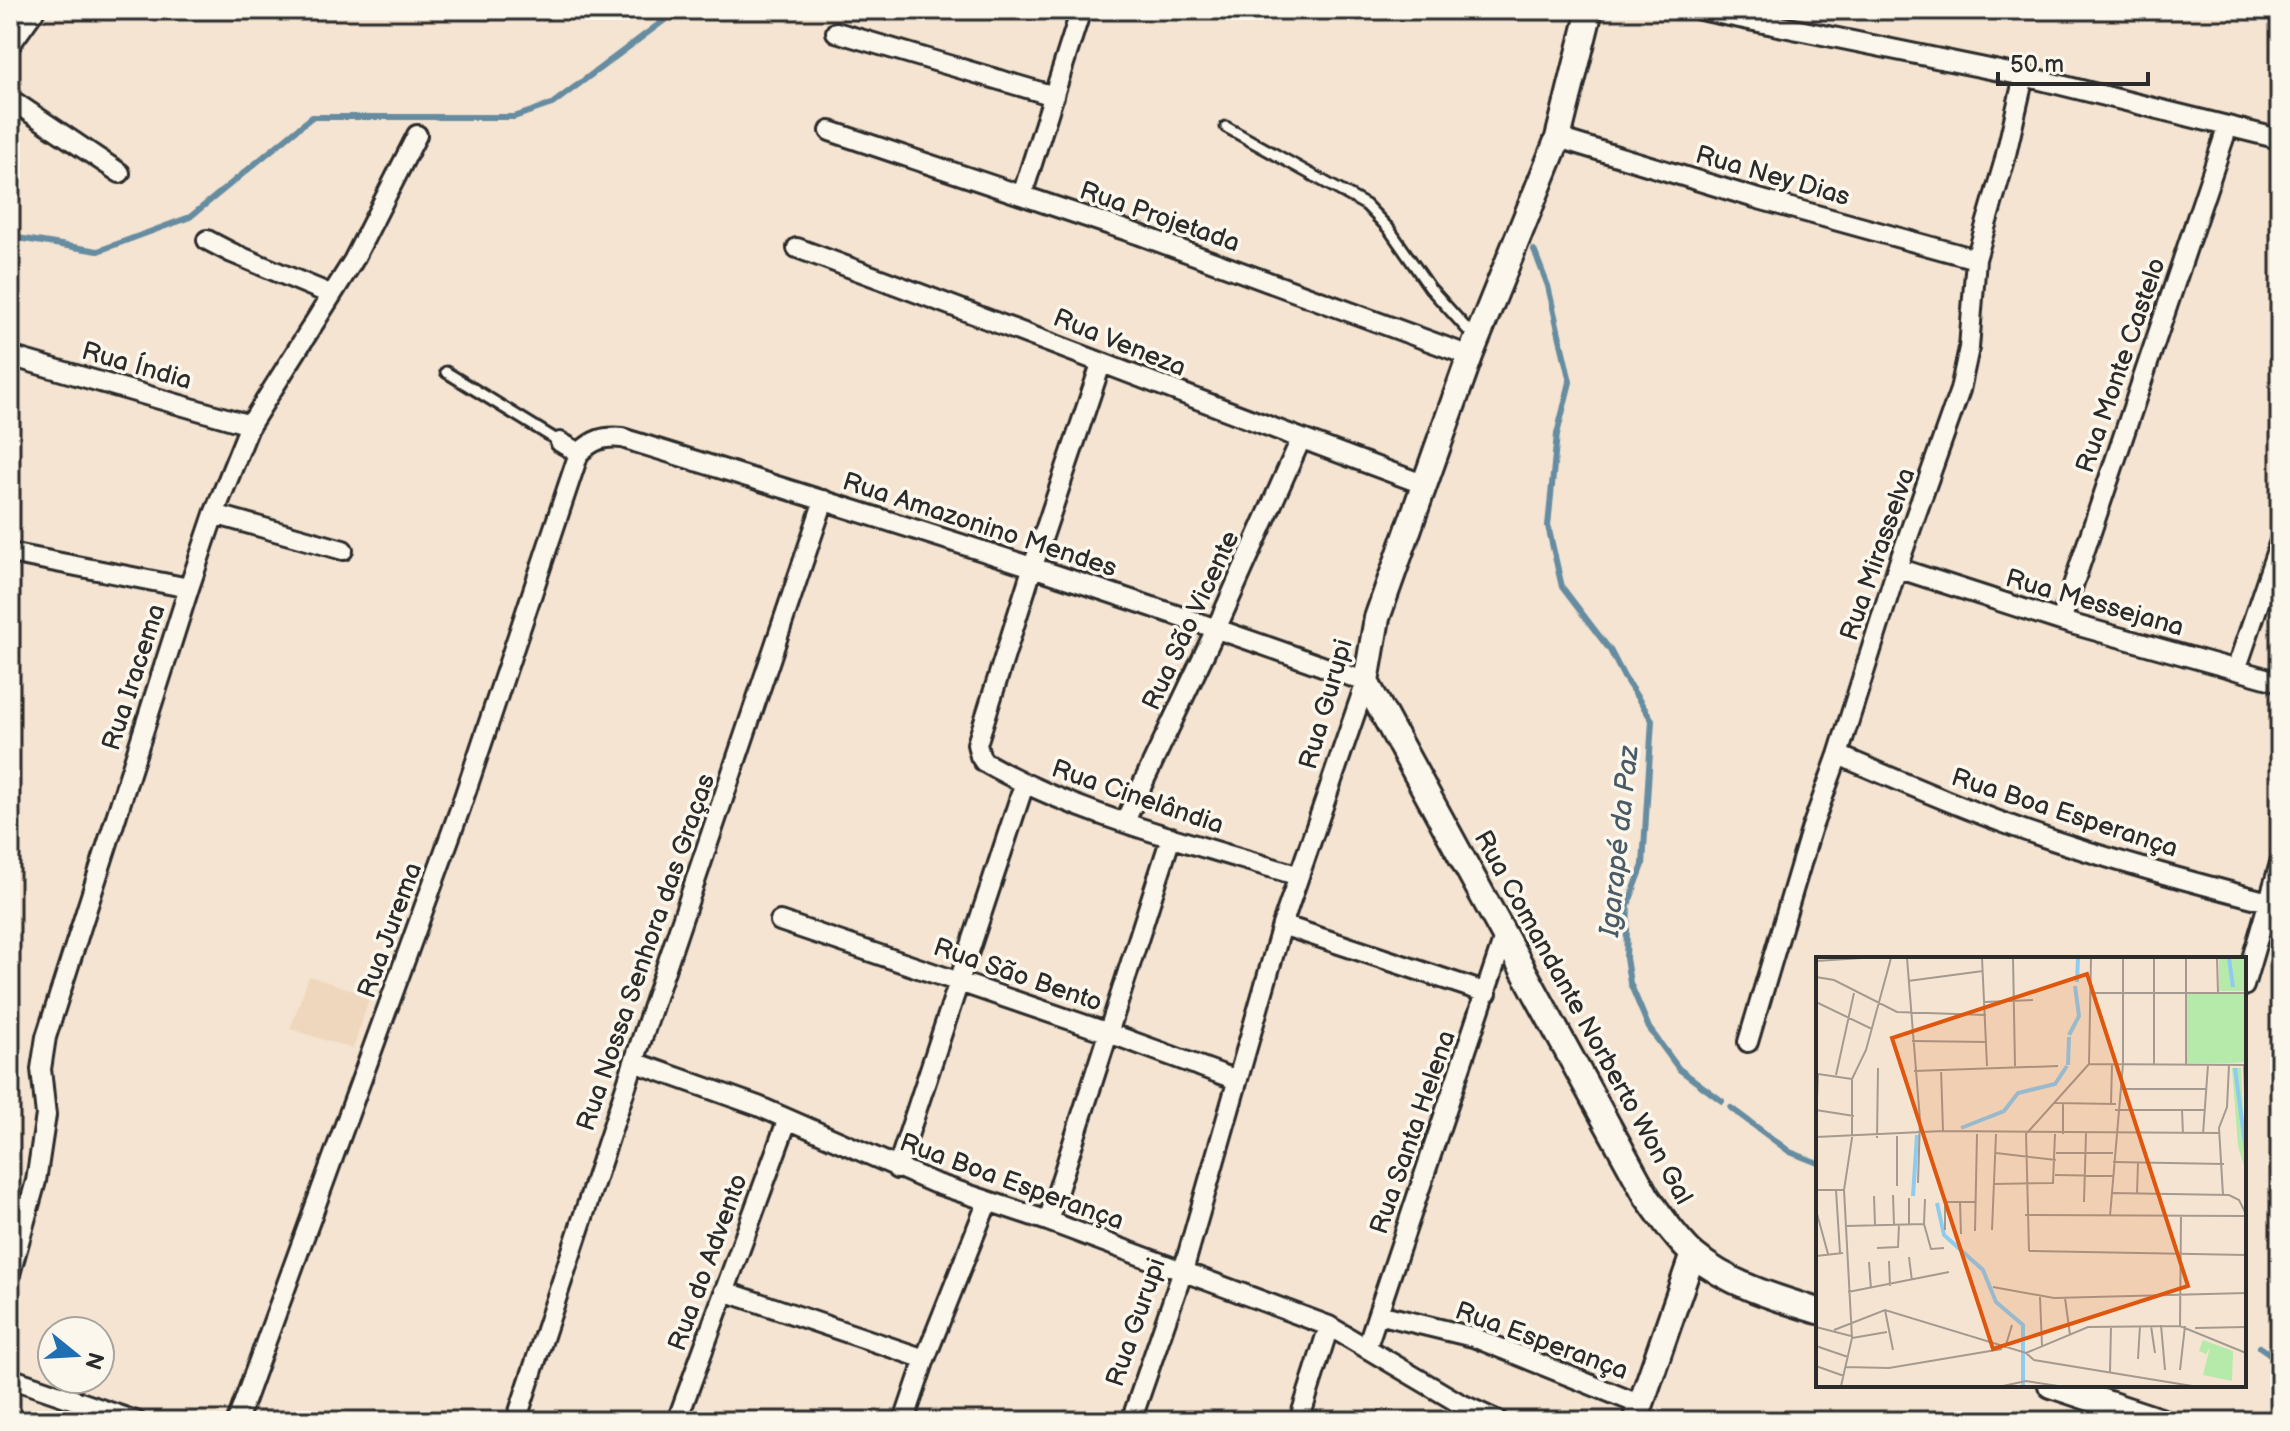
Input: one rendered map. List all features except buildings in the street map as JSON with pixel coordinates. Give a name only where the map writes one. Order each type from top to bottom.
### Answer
[{"type":"street","points":[[10,45],[35,10]]},
{"type":"street","points":[[1022,195],[1081,10]]},
{"type":"street","name":"Rua Gurupi","points":[[1131,1421],[1183,1271],[1282,925],[1366,682],[1377,618],[1473,348],[1558,138],[1590,10]]},
{"type":"street","points":[[1700,10],[2024,76],[2280,139]]},
{"type":"street","points":[[836,32],[1054,96]]},
{"type":"street","name":"Rua Mirasselva","points":[[1748,1042],[1811,830],[1897,568],[1960,390],[1969,348],[1976,259],[2004,163],[2024,76]]},
{"type":"street","points":[[10,99],[120,173]]},
{"type":"street","name":"Rua Monte Castelo","points":[[2061,621],[2228,126]]},
{"type":"street","name":"Rua Projetada","points":[[830,131],[1473,348]]},
{"type":"street","name":"Rua Iracema","points":[[10,1274],[36,1181],[46,1115],[41,1069],[46,1037],[214,514],[250,425],[353,261],[417,135]]},
{"type":"street","name":"Rua Ney Dias","points":[[1558,138],[1755,198],[1976,259]]},
{"type":"street","points":[[207,240],[330,294]]},
{"type":"street","name":"Rua Veneza","points":[[797,248],[1423,484]]},
{"type":"street","name":"Rua Índia","points":[[10,356],[250,425]]},
{"type":"street","points":[[1032,569],[1101,364]]},
{"type":"street","name":"Rua Amazonino Mendes","points":[[579,453],[593,440],[608,436],[622,438],[1217,627],[1366,682]]},
{"type":"street","name":"Rua São Vicente","points":[[1125,821],[1301,439]]},
{"type":"street","points":[[560,442],[579,453]]},
{"type":"street","name":"Rua Jurema","points":[[237,1421],[460,809],[579,453]]},
{"type":"street","name":"Rua Nossa Senhora das Graças","points":[[516,1421],[824,500]]},
{"type":"street","points":[[214,514],[343,550]]},
{"type":"street","points":[[2236,670],[2280,541]]},
{"type":"street","points":[[10,553],[189,588]]},
{"type":"street","name":"Rua Messejana","points":[[1897,568],[2061,621],[2280,682]]},
{"type":"street","name":"Rua Cinelândia","points":[[1032,569],[977,744],[984,762],[1024,785],[1171,837],[1299,876]]},
{"type":"street","name":"Rua Comandante Norberto Won Gal","points":[[1366,682],[1647,1197],[1693,1254],[1723,1274],[1755,1289],[1816,1310]]},
{"type":"street","name":"Rua Boa Esperança","points":[[1838,755],[2025,831],[2274,904]]},
{"type":"street","points":[[897,1169],[1024,785]]},
{"type":"street","points":[[1048,1221],[1171,837]]},
{"type":"street","points":[[2246,981],[2274,904],[2280,863]]},
{"type":"street","name":"Rua São Bento","points":[[780,921],[1237,1080]]},
{"type":"street","points":[[1282,925],[1487,993]]},
{"type":"street","name":"Rua Santa Helena","points":[[1367,1346],[1505,934]]},
{"type":"street","name":"Rua Boa Esperança","points":[[634,1062],[758,1106],[897,1169],[987,1203],[1048,1221],[1329,1326],[1459,1403],[1498,1421]]},
{"type":"street","name":"Rua do Advento","points":[[677,1421],[787,1121]]},
{"type":"street","points":[[904,1421],[925,1359],[987,1203]]},
{"type":"street","points":[[1638,1413],[1693,1254]]},
{"type":"street","points":[[724,1291],[925,1359]]},
{"type":"street","name":"Rua Esperança","points":[[1378,1314],[1473,1337],[1638,1413]]},
{"type":"street","points":[[1299,1421],[1329,1326]]},
{"type":"street","points":[[10,1378],[136,1421]]},
{"type":"street","points":[[2057,1387],[2160,1421]]},
{"type":"street","points":[[1453,1421],[1459,1403]]},
{"type":"lane","points":[[1226,127],[1366,205],[1389,229],[1473,348]]},
{"type":"lane","points":[[446,372],[560,442]]},
{"type":"shaded area","points":[[309,976],[370,996],[353,1049],[290,1029]]},
{"type":"waterway","name":"Igarapé da Paz","points":[[10,234],[18,238],[98,251],[190,217],[312,117],[514,117],[552,104],[678,10]]},
{"type":"waterway","name":"Igarapé da Paz","points":[[1534,250],[1548,286],[1570,382],[1557,434],[1548,526],[1562,587],[1610,650],[1652,720],[1643,865],[1628,905],[1626,958],[1630,983],[1649,1028],[1679,1069],[1722,1101]]},
{"type":"waterway","name":"Igarapé da Paz","points":[[1731,1108],[1790,1152],[1816,1162]]},
{"type":"waterway","name":"Igarapé da Paz","points":[[2260,1347],[2270,1354],[2280,1352]]}]
